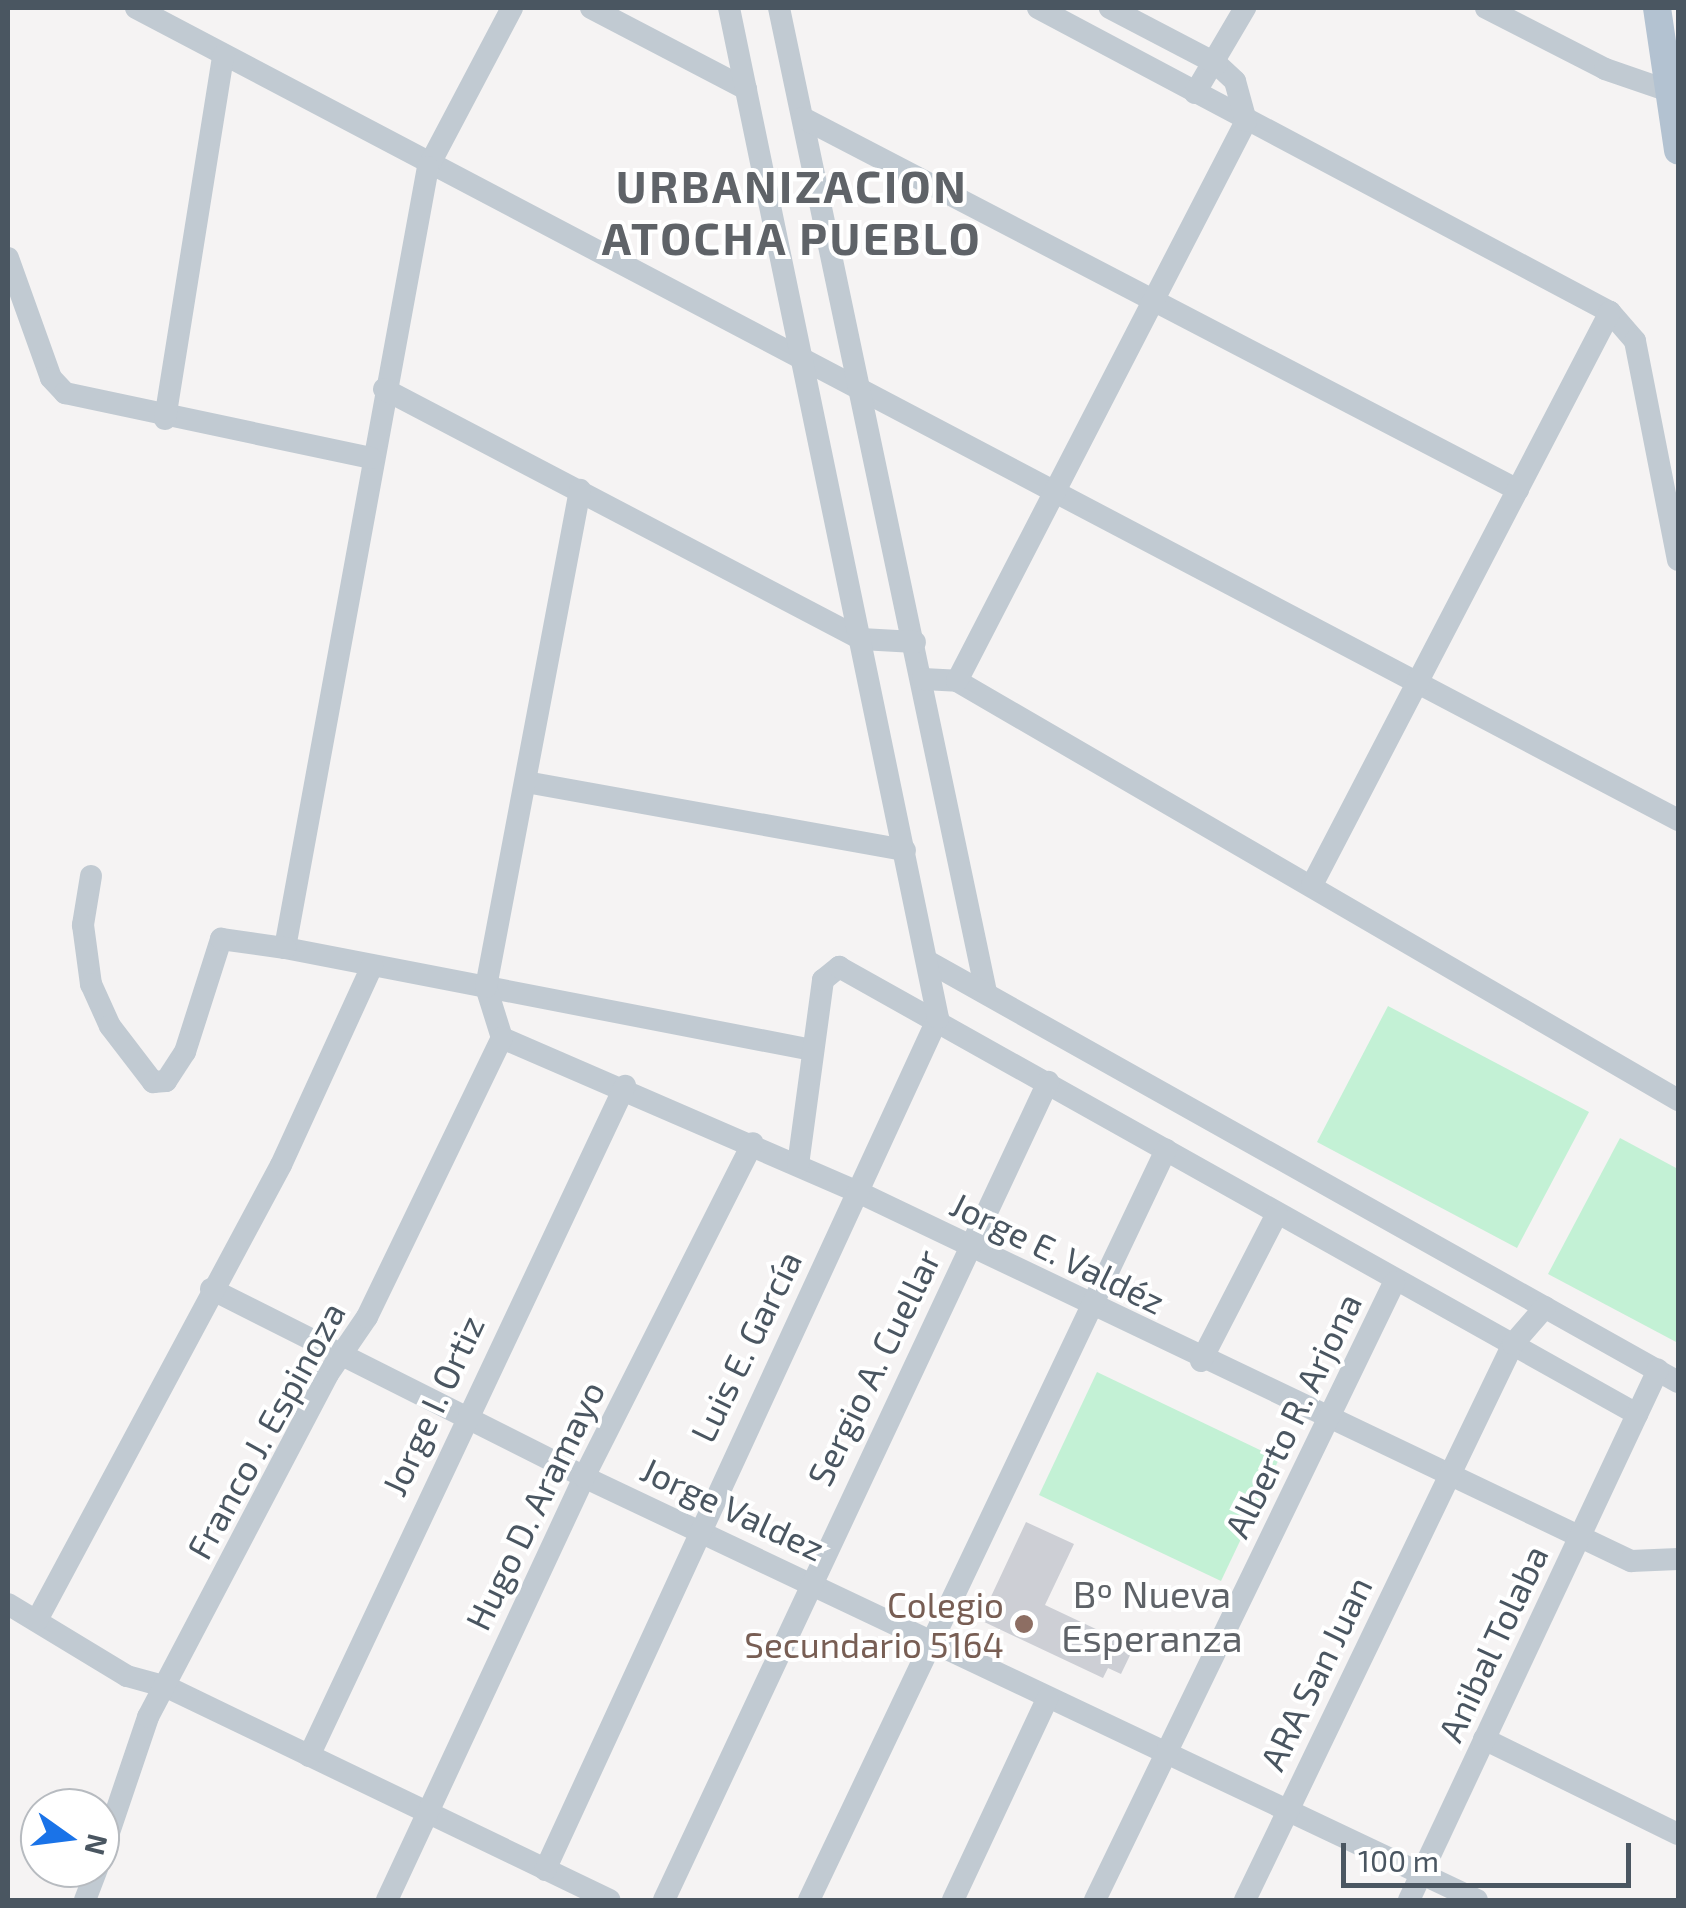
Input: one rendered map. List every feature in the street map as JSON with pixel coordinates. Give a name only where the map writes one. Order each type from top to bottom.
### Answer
[{"type":"main road","points":[[1656,8],[1678,150]]},
{"type":"street","points":[[136,8],[428,167],[1678,820]]},
{"type":"street","points":[[284,948],[370,458],[428,167],[512,8]]},
{"type":"street","points":[[591,8],[746,88]]},
{"type":"street","points":[[730,8],[938,1018]]},
{"type":"street","points":[[779,8],[986,992]]},
{"type":"street","points":[[1038,8],[1610,312],[1635,341],[1678,560]]},
{"type":"street","points":[[957,681],[1246,120],[1235,81],[1217,64],[1110,8]]},
{"type":"street","points":[[1196,93],[1217,64],[1245,8]]},
{"type":"street","points":[[1486,8],[1605,68],[1669,90]]},
{"type":"street","points":[[165,419],[224,56]]},
{"type":"street","points":[[802,118],[1518,490]]},
{"type":"street","points":[[8,258],[51,378],[65,392],[165,419],[370,458]]},
{"type":"street","points":[[1312,885],[1610,312]]},
{"type":"street","points":[[384,390],[861,639],[915,642]]},
{"type":"street","points":[[502,1038],[486,987],[580,490]]},
{"type":"street","points":[[923,678],[957,681],[1678,1100]]},
{"type":"street","points":[[526,782],[905,850]]},
{"type":"street","points":[[91,876],[84,926],[91,984],[110,1026],[153,1082],[166,1081],[184,1052],[221,939],[812,1050]]},
{"type":"street","points":[[929,962],[1668,1376]]},
{"type":"street","points":[[38,1620],[281,1165],[372,966]]},
{"type":"street","points":[[798,1164],[823,980],[839,966],[938,1018],[1394,1283],[1637,1414]]},
{"type":"street","name":"Luis E. García","points":[[546,1870],[697,1528],[938,1018]]},
{"type":"street","name":"Jorge E. Valdéz","points":[[502,1038],[625,1086],[753,1143],[1085,1306],[1631,1561],[1678,1560]]},
{"type":"street","name":"Franco J. Espinoza","points":[[120,1800],[148,1717],[342,1352],[367,1317],[502,1038]]},
{"type":"street","name":"Sergio A. Cuellar","points":[[664,1900],[808,1582],[1048,1082]]},
{"type":"street","name":"Jorge I. Ortiz","points":[[309,1756],[464,1417],[625,1086]]},
{"type":"street","name":"Hugo D. Aramayo","points":[[387,1900],[584,1477],[753,1143]]},
{"type":"street","points":[[809,1900],[1085,1306],[1166,1150]]},
{"type":"street","points":[[1201,1361],[1278,1214]]},
{"type":"street","name":"Alberto R. Arjona","points":[[1095,1900],[1394,1283]]},
{"type":"street","name":"Jorge Valdez","points":[[211,1290],[342,1352],[584,1477],[697,1528],[1047,1700],[1477,1900]]},
{"type":"street","name":"ARA San Juan","points":[[1245,1900],[1513,1344],[1545,1307]]},
{"type":"street","name":"Anibal Tolaba","points":[[1409,1900],[1637,1414],[1668,1376]]},
{"type":"street","points":[[8,1604],[128,1676],[167,1687],[609,1900]]},
{"type":"street","points":[[953,1900],[1047,1700]]},
{"type":"street","points":[[1484,1739],[1678,1834]]},
{"type":"green space","points":[[1388,1006],[1589,1112],[1517,1248],[1317,1142]]},
{"type":"green space","points":[[1620,1138],[1678,1169],[1678,1343],[1548,1274]]},
{"type":"green space","points":[[1097,1372],[1279,1459],[1221,1581],[1039,1495]]},
{"type":"building","points":[[1026,1522],[1074,1544],[1045,1605],[1134,1647],[1121,1674],[1108,1668],[1103,1678],[980,1620]]},
{"type":"place","name":"Colegio Secundario 5164","points":[[1024,1624]]},
{"type":"district","name":"URBANIZACION ATOCHA PUEBLO","points":[[792,212]]},
{"type":"district","name":"Bº Nueva Esperanza","points":[[1152,1616]]}]
